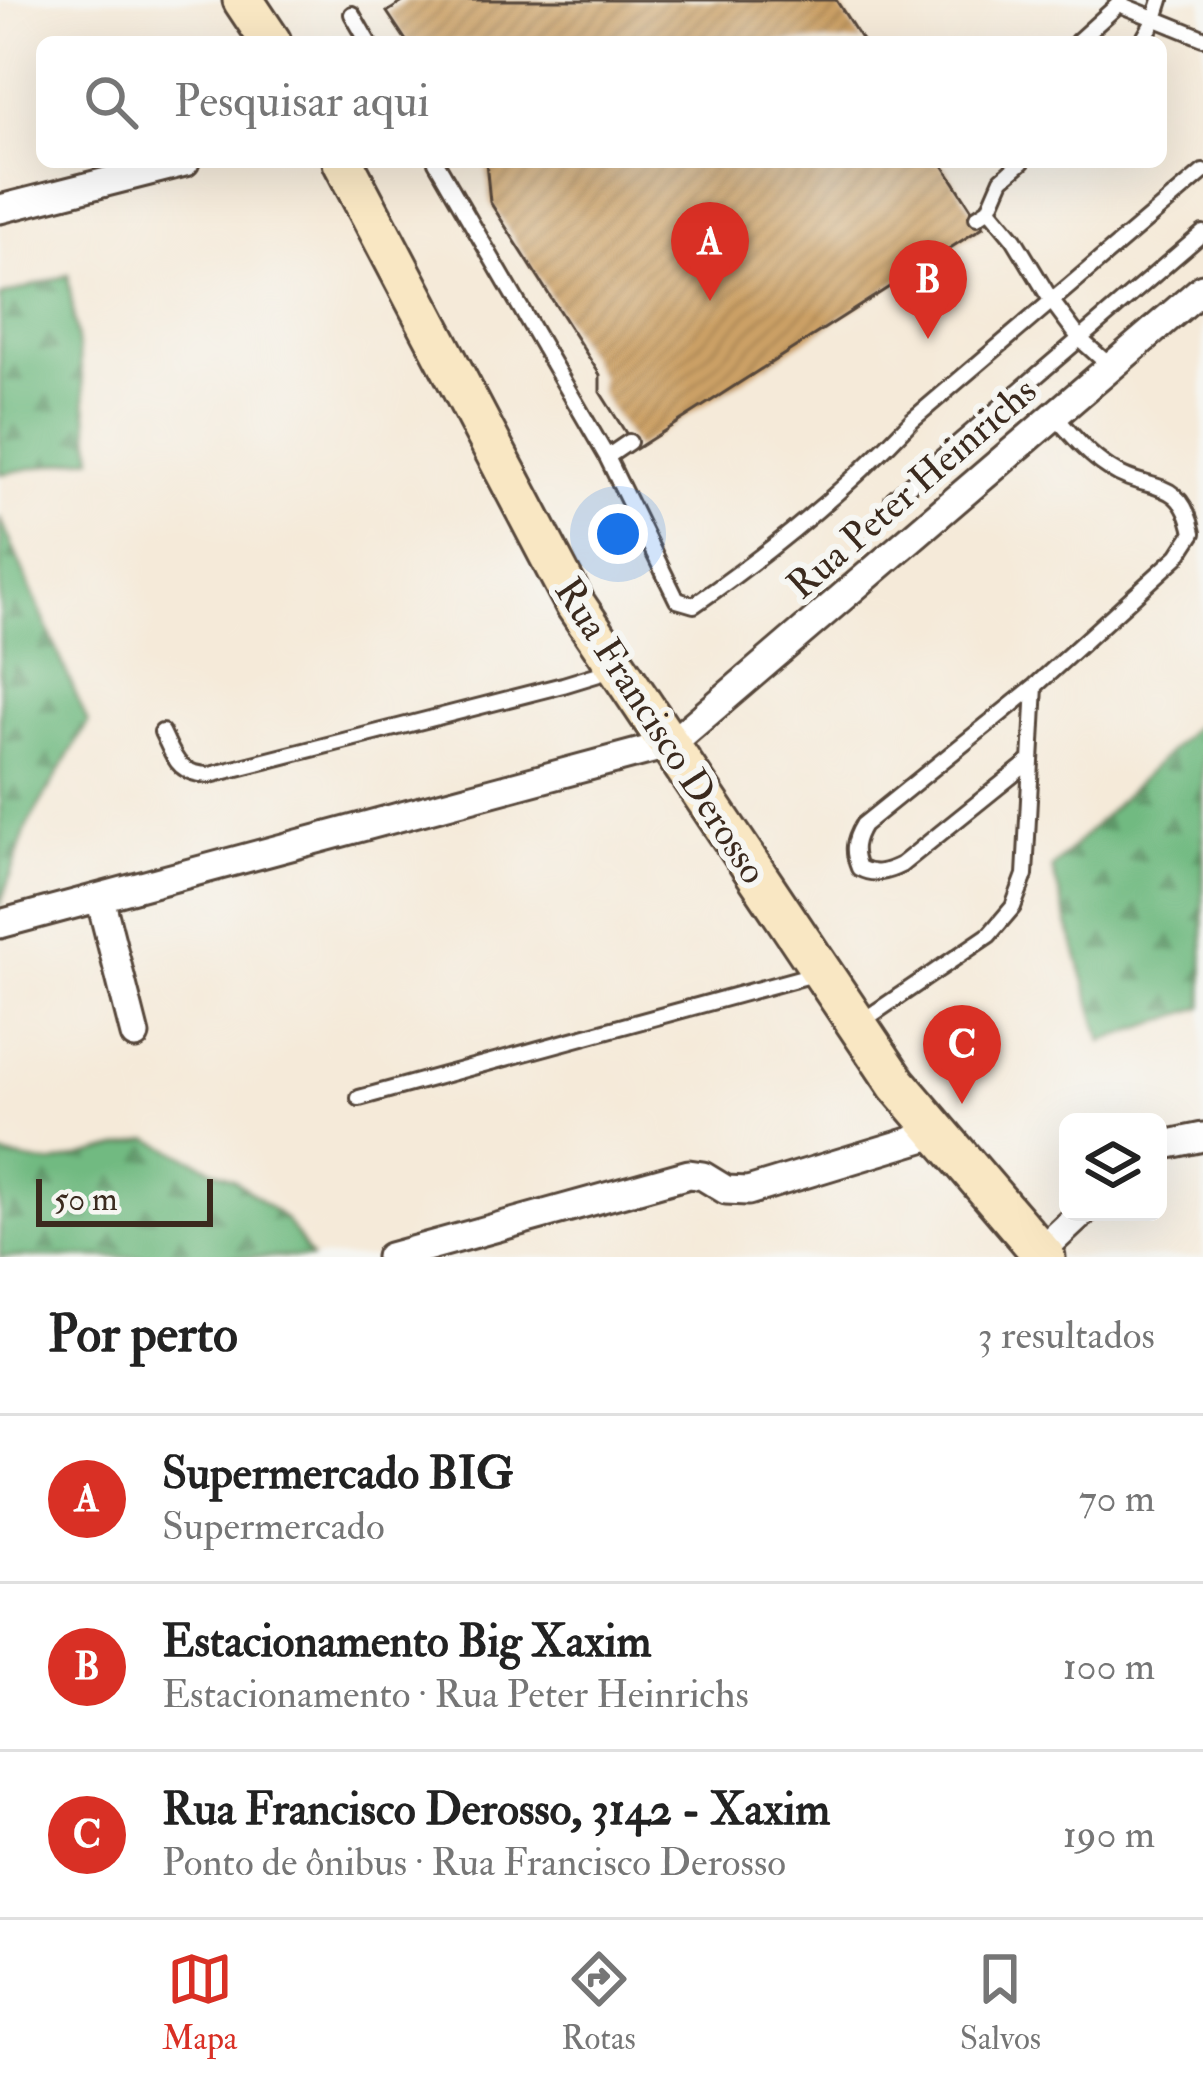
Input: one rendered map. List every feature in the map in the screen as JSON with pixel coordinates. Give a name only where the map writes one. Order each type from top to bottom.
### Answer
[{"type":"main road","points":[[243,0],[267,36]]},
{"type":"main road","name":"Rua Francisco Derosso","points":[[346,168],[575,604],[897,1084],[1042,1254]]},
{"type":"street","points":[[0,209],[161,168]]},
{"type":"street","name":"Rua Peter Heinrichs","points":[[670,744],[1203,288]]},
{"type":"street","points":[[0,924],[670,744]]},
{"type":"street","points":[[100,898],[135,1035]]},
{"type":"street","points":[[390,1257],[689,1174],[703,1176],[726,1190],[748,1191],[939,1133]]},
{"type":"street","points":[[1167,1147],[1203,1137]]},
{"type":"street","points":[[1042,1254],[1074,1221]]},
{"type":"lane","points":[[1145,36],[1161,0]]},
{"type":"lane","points":[[1083,36],[1120,2],[1203,38]]},
{"type":"lane","points":[[352,14],[365,36]]},
{"type":"lane","points":[[439,168],[607,457],[677,600],[694,605],[781,541],[912,420],[1203,172]]},
{"type":"lane","points":[[1015,168],[1002,179],[983,213],[1014,238],[1080,339],[1110,367]]},
{"type":"lane","points":[[893,499],[1203,232]]},
{"type":"lane","points":[[1030,761],[901,865],[874,873],[860,868],[855,839],[863,825],[1035,686],[1178,556],[1193,533],[1189,511],[1174,493],[1113,472],[1085,450],[1054,415]]},
{"type":"lane","points":[[607,457],[629,442]]},
{"type":"lane","points":[[161,732],[180,767],[192,775],[210,775],[618,668]]},
{"type":"lane","points":[[857,1024],[989,935],[1013,907],[1024,875],[1035,686]]},
{"type":"lane","points":[[359,1098],[822,972]]},
{"type":"green space","points":[[68,275],[93,457],[0,474],[0,296]]},
{"type":"green space","points":[[0,517],[88,723],[27,826],[0,906]]},
{"type":"green space","points":[[1203,718],[1203,1007],[1102,1041],[1052,868]]},
{"type":"green space","points":[[150,1139],[235,1180],[286,1220],[311,1257],[0,1257],[0,1155],[50,1164]]},
{"type":"building","points":[[406,0],[836,0],[859,36],[403,36],[387,12]]},
{"type":"building","points":[[487,168],[945,168],[983,227],[636,449],[600,392],[600,375],[490,202]]},
{"type":"place","name":"Supermercado BIG","points":[[710,301]]},
{"type":"place","name":"Estacionamento Big Xaxim","points":[[928,339]]},
{"type":"place","name":"Rua Francisco Derosso, 3142 - Xaxim","points":[[962,1104]]}]
